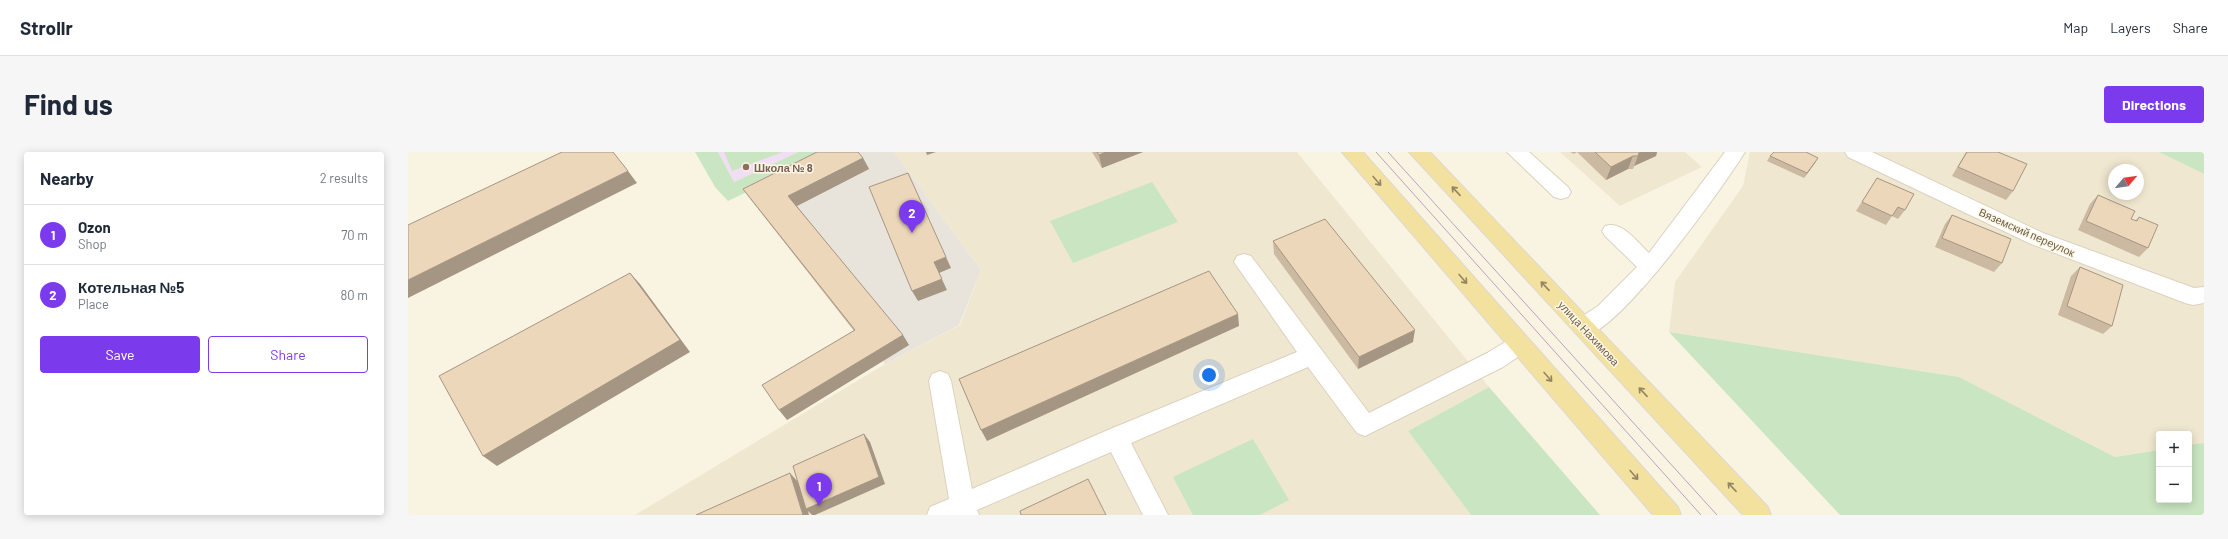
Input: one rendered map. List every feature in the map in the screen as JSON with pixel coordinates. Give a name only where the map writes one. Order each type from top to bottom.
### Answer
[{"type":"main road","points":[[1352,152],[1668,515]]},
{"type":"main road","name":"улица Нахимова","points":[[1419,152],[1759,515]]},
{"type":"street","points":[[1517,152],[1561,192]]},
{"type":"street","points":[[1583,327],[1606,312],[1650,267],[1735,152]]},
{"type":"street","name":"Вяземский переулок","points":[[1855,152],[2036,238],[2193,297],[2204,296]]},
{"type":"street","points":[[1612,231],[1650,267]]},
{"type":"street","points":[[1244,262],[1364,426],[1496,360],[1520,344]]},
{"type":"street","points":[[939,515],[965,509],[1116,437],[1277,368],[1312,356]]},
{"type":"street","points":[[940,381],[965,509]]},
{"type":"street","points":[[1116,437],[1156,515]]},
{"type":"shaded area","name":"Школа № 8","points":[[718,152],[798,152],[734,182]]},
{"type":"shaded area","points":[[831,152],[894,152],[981,270],[959,325],[885,364],[754,189]]},
{"type":"shaded area","points":[[894,152],[1297,152],[1489,387],[1408,431],[1471,515],[635,515],[885,364],[960,325],[981,270]]},
{"type":"shaded area","points":[[1560,152],[1685,152],[1702,167],[1620,206]]},
{"type":"shaded area","points":[[1750,152],[2159,152],[2204,174],[2204,443],[2192,445],[2192,431],[2156,431],[2156,450],[2115,457],[1959,377],[1669,332],[1675,282],[1743,186]]},
{"type":"green space","points":[[695,152],[718,152],[734,182],[798,152],[831,152],[728,201],[715,187]]},
{"type":"green space","points":[[724,152],[783,152],[732,171]]},
{"type":"green space","points":[[2159,152],[2204,152],[2204,174]]},
{"type":"green space","points":[[1152,182],[1178,222],[1073,263],[1050,221]]},
{"type":"green space","points":[[1669,332],[1959,377],[2115,457],[2156,450],[2156,503],[2192,503],[2192,445],[2204,443],[2204,515],[1840,515]]},
{"type":"green space","points":[[1489,387],[1600,515],[1471,515],[1408,431]]},
{"type":"green space","points":[[1253,439],[1289,500],[1260,515],[1193,515],[1173,477]]},
{"type":"building","points":[[562,152],[613,152],[628,171],[408,280],[408,225]]},
{"type":"building","points":[[817,152],[858,152],[863,158],[788,196],[903,335],[779,410],[762,385],[855,330],[743,189]]},
{"type":"building","points":[[1097,152],[1106,152],[1099,155]]},
{"type":"building","points":[[1595,152],[1642,152],[1639,153],[1638,156],[1633,156],[1611,167]]},
{"type":"building","points":[[1774,152],[1806,152],[1818,158],[1807,173],[1770,156]]},
{"type":"building","points":[[1967,152],[1998,152],[2027,164],[2013,191],[1958,167]]},
{"type":"building","points":[[908,173],[946,257],[934,262],[942,279],[912,291],[869,187]]},
{"type":"building","points":[[1877,178],[1914,194],[1905,210],[1898,207],[1892,216],[1862,202]]},
{"type":"building","points":[[2098,195],[2135,211],[2131,219],[2137,221],[2139,217],[2158,225],[2148,248],[2086,221]]},
{"type":"building","points":[[1952,215],[2011,239],[2002,263],[1942,238]]},
{"type":"building","points":[[1325,219],[1415,330],[1359,357],[1273,241]]},
{"type":"building","points":[[2080,267],[2123,285],[2112,326],[2067,306]]},
{"type":"building","points":[[1209,271],[1238,314],[981,430],[959,379]]},
{"type":"building","points":[[630,273],[680,340],[483,456],[439,376]]},
{"type":"building","points":[[864,434],[879,477],[806,509],[793,466]]},
{"type":"building","points":[[790,473],[803,515],[696,515]]},
{"type":"building","points":[[1088,479],[1106,515],[1021,515],[1020,511]]},
{"type":"tram line","points":[[1376,152],[1701,515]]},
{"type":"tram line","points":[[1388,152],[1717,515]]},
{"type":"place","name":"Школа № 8","points":[[746,167]]},
{"type":"place","name":"Котельная №5","points":[[912,233]]},
{"type":"place","name":"Ozon","points":[[819,506]]}]
